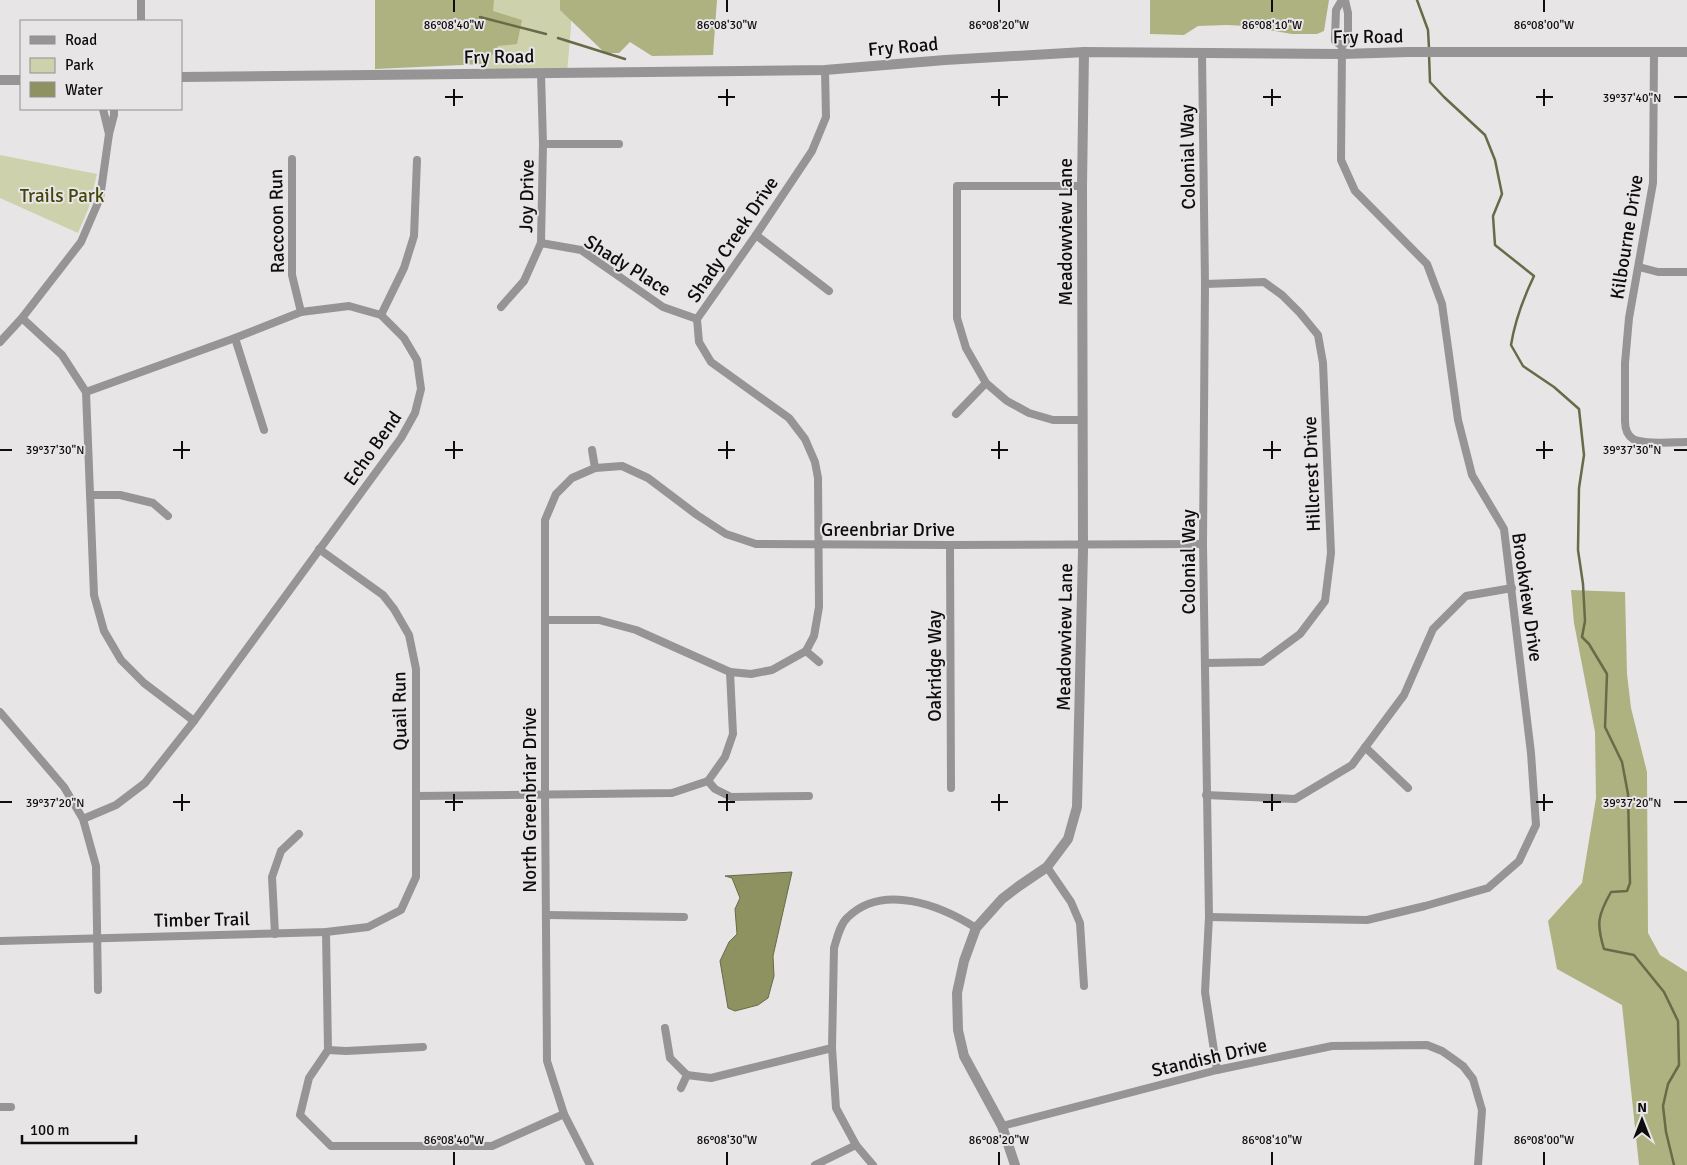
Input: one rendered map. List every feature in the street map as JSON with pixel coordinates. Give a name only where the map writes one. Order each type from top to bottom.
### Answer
[{"type":"street","points":[[141,0],[141,20]]},
{"type":"street","points":[[1343,0],[1348,13],[1348,38],[1342,50],[1336,41],[1336,10],[1343,0]]},
{"type":"street","name":"Fry Road","points":[[182,77],[825,70],[945,60],[1084,52],[1202,53],[1342,50],[1408,52],[1687,52]]},
{"type":"street","name":"Brookview Drive","points":[[1209,917],[1367,920],[1425,906],[1488,888],[1519,861],[1536,825],[1532,753],[1504,529],[1472,475],[1458,420],[1442,304],[1426,264],[1354,191],[1341,160],[1342,50]]},
{"type":"street","name":"Meadowview Lane","points":[[1015,1165],[1002,1126],[964,1056],[958,1030],[957,993],[964,961],[976,928],[1008,895],[1047,867],[1068,839],[1077,807],[1083,544],[1082,186],[1084,52]]},
{"type":"street","name":"Colonial Way","points":[[1202,53],[1205,284],[1203,544],[1209,917],[1206,992],[1217,1070]]},
{"type":"street","name":"Kilbourne Drive","points":[[1654,53],[1653,183],[1627,339],[1625,425],[1629,435],[1637,440],[1687,442]]},
{"type":"street","name":"Shady Creek Drive","points":[[806,651],[814,636],[819,607],[818,478],[815,462],[805,439],[789,418],[711,362],[699,342],[697,319],[812,151],[826,117],[825,70]]},
{"type":"street","name":"Joy Drive","points":[[500,307],[524,281],[541,243],[543,144],[541,73]]},
{"type":"street","points":[[0,80],[20,80]]},
{"type":"street","points":[[103,110],[109,134]]},
{"type":"street","points":[[0,342],[22,318],[81,242],[100,198],[114,110]]},
{"type":"street","points":[[543,144],[619,144]]},
{"type":"street","name":"Raccoon Run","points":[[292,159],[292,275],[300,312]]},
{"type":"street","points":[[381,315],[404,268],[414,236],[416,160]]},
{"type":"street","points":[[1082,186],[958,186],[958,318],[966,348],[986,383],[1007,401],[1029,413],[1053,420],[1082,420]]},
{"type":"street","points":[[756,235],[829,291]]},
{"type":"street","name":"Shady Place","points":[[541,243],[581,250],[663,308],[697,319]]},
{"type":"street","points":[[1639,267],[1658,272],[1687,272]]},
{"type":"street","name":"Hillcrest Drive","points":[[1205,284],[1264,282],[1282,295],[1300,313],[1318,336],[1323,363],[1331,553],[1326,601],[1300,634],[1262,662],[1205,663]]},
{"type":"street","name":"Echo Bend","points":[[83,819],[116,805],[145,783],[194,721],[401,438],[415,413],[421,389],[417,360],[404,338],[381,315],[349,306],[300,312],[235,338],[86,392]]},
{"type":"street","points":[[22,318],[62,355],[86,392],[94,596],[104,631],[122,660],[144,683],[194,721]]},
{"type":"street","points":[[235,338],[264,430]]},
{"type":"street","points":[[956,414],[986,383]]},
{"type":"street","points":[[592,450],[595,468]]},
{"type":"street","name":"Greenbriar Drive","points":[[595,468],[622,466],[648,478],[696,515],[726,534],[756,544],[1203,544]]},
{"type":"street","name":"North Greenbriar Drive","points":[[590,1165],[564,1114],[547,1061],[545,620],[546,520],[556,494],[572,478],[595,468]]},
{"type":"street","points":[[90,495],[120,495],[153,503],[168,516]]},
{"type":"street","name":"Oakridge Way","points":[[950,545],[951,788]]},
{"type":"street","name":"Quail Run","points":[[319,549],[383,596],[394,609],[409,634],[416,669],[416,877],[401,910]]},
{"type":"street","points":[[1206,795],[1295,799],[1352,765],[1404,695],[1433,629],[1466,596],[1512,588]]},
{"type":"street","points":[[545,620],[599,620],[608,622],[636,630],[730,672],[751,674],[772,670],[806,651],[819,662]]},
{"type":"street","points":[[416,796],[672,792],[708,781],[725,757],[733,734],[730,672]]},
{"type":"street","points":[[0,712],[64,786],[83,819],[96,866],[98,990]]},
{"type":"street","points":[[1365,747],[1408,788]]},
{"type":"street","points":[[708,781],[715,789],[732,797],[809,796]]},
{"type":"street","points":[[274,934],[272,877],[281,851],[299,834]]},
{"type":"street","points":[[1047,867],[1071,902],[1080,923],[1084,986]]},
{"type":"street","points":[[873,1165],[856,1145],[836,1108],[832,1048],[834,948],[838,932],[847,917],[869,903],[884,899],[902,899],[938,909],[976,928]]},
{"type":"street","name":"Timber Trail","points":[[0,941],[326,932],[368,927],[401,910]]},
{"type":"street","points":[[546,915],[684,917]]},
{"type":"street","points":[[326,932],[328,1050],[309,1078],[300,1115],[331,1146],[492,1146],[564,1114]]},
{"type":"street","points":[[665,1028],[670,1058],[686,1075],[711,1078],[832,1048]]},
{"type":"street","name":"Standish Drive","points":[[1002,1126],[1217,1070],[1332,1046],[1427,1045],[1442,1051],[1463,1066],[1473,1079],[1482,1110],[1478,1165]]},
{"type":"street","points":[[328,1050],[346,1051],[423,1046]]},
{"type":"street","points":[[681,1088],[686,1075]]},
{"type":"street","points":[[0,1106],[11,1107]]},
{"type":"street","points":[[815,1165],[856,1145]]},
{"type":"green space","points":[[483,0],[571,0],[567,73],[483,73]]},
{"type":"green space","name":"Trails Park","points":[[0,155],[97,174],[89,207],[78,233],[0,198]]},
{"type":"shaded area","points":[[375,0],[494,0],[493,11],[522,20],[517,44],[498,46],[483,64],[375,69]]},
{"type":"shaded area","points":[[560,0],[717,0],[713,55],[652,56],[630,42],[619,53],[605,53],[560,10]]},
{"type":"shaded area","points":[[1150,0],[1329,0],[1324,31],[1317,34],[1292,34],[1246,26],[1227,25],[1198,26],[1184,35],[1150,34]]},
{"type":"shaded area","points":[[1571,590],[1625,592],[1627,674],[1631,708],[1647,772],[1648,933],[1660,955],[1687,972],[1687,1165],[1639,1165],[1622,1005],[1557,969],[1548,921],[1582,883],[1596,798],[1595,732],[1574,623]]},
{"type":"water","points":[[792,872],[773,956],[774,976],[768,998],[758,1005],[735,1011],[728,1008],[720,961],[729,942],[737,934],[735,909],[740,898],[732,878],[725,876]]},
{"type":"waterway","points":[[1417,0],[1428,30],[1429,48]]},
{"type":"waterway","points":[[480,17],[546,34]]},
{"type":"waterway","points":[[558,38],[625,59]]},
{"type":"waterway","points":[[1429,54],[1430,82],[1485,135],[1495,160],[1502,194],[1493,216],[1495,245],[1534,276],[1520,310],[1511,345],[1523,366],[1554,387],[1579,409],[1584,455],[1579,488],[1578,550],[1583,584],[1585,621],[1582,637],[1589,644],[1607,674],[1605,727],[1622,762],[1628,794],[1630,883],[1627,891],[1611,892],[1603,907],[1599,926],[1604,949],[1634,955],[1664,992],[1678,1021],[1679,1065],[1668,1084],[1663,1106],[1666,1132],[1674,1165]]}]
